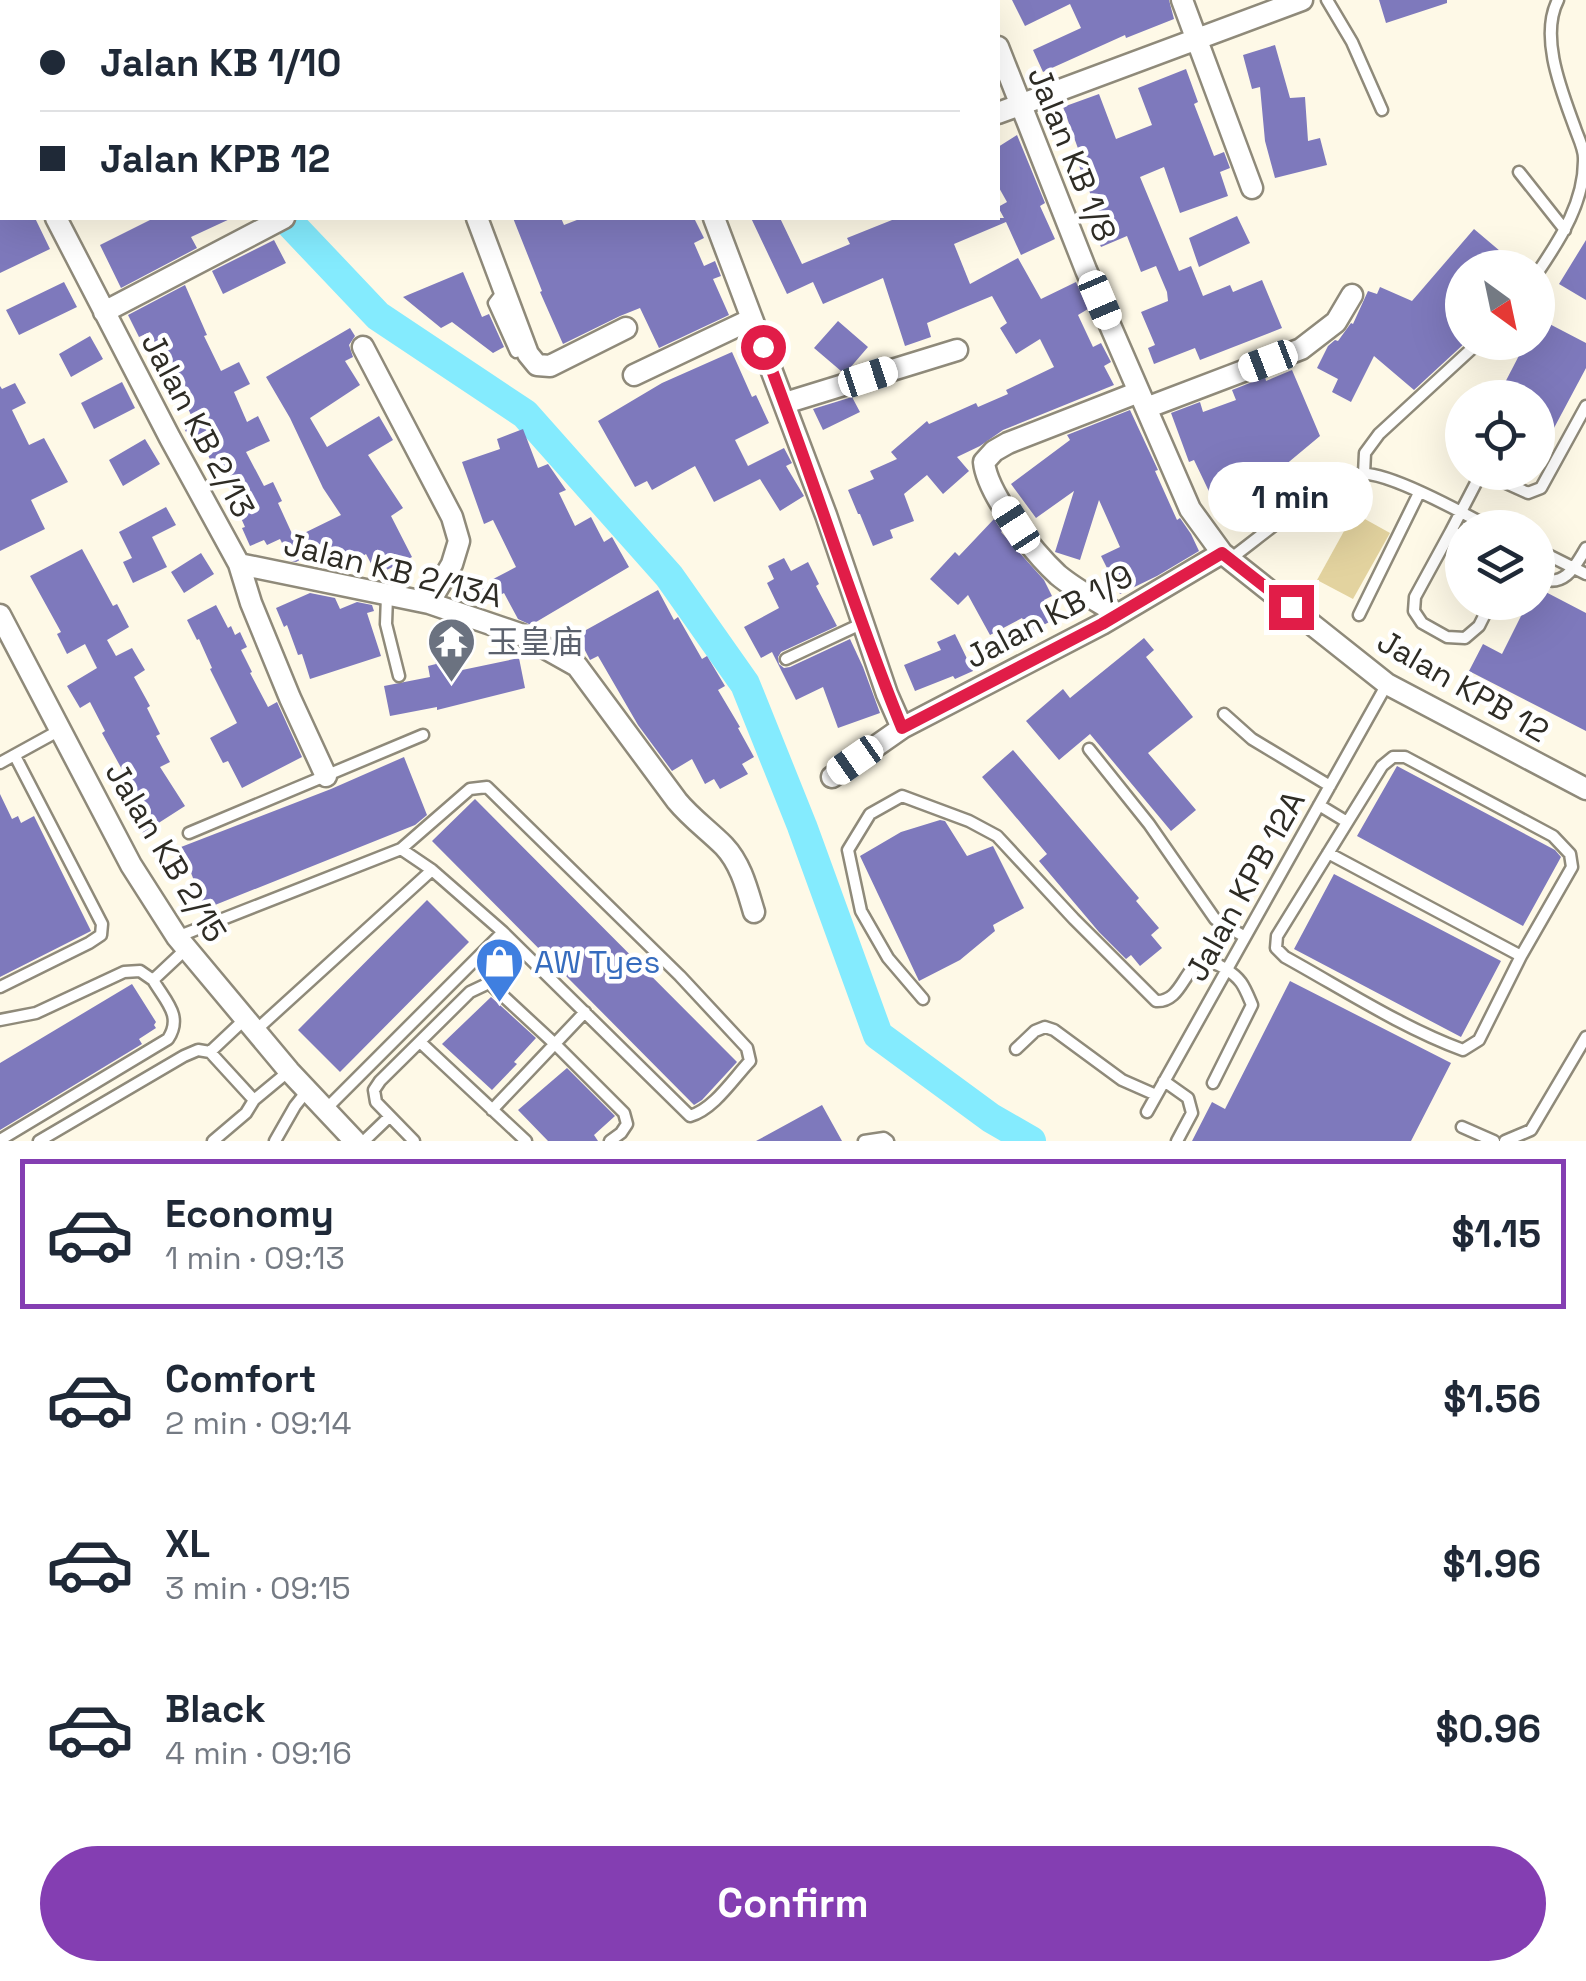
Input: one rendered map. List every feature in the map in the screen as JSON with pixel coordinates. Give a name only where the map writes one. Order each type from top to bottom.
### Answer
[{"type":"street","points":[[1182,0],[1252,188]]},
{"type":"street","points":[[1000,112],[1302,0]]},
{"type":"street","name":"Jalan KB 1/8","points":[[1000,53],[1086,270],[1190,509],[1226,556]]},
{"type":"street","name":"Jalan KB 2/13","points":[[57,220],[239,564],[251,603],[326,776]]},
{"type":"street","points":[[104,312],[280,220]]},
{"type":"street","points":[[478,220],[504,289],[522,353],[537,365],[550,366],[626,328]]},
{"type":"street","points":[[715,220],[902,728]]},
{"type":"street","points":[[1118,614],[1060,577],[1040,557],[993,490],[984,462],[1008,442],[1301,349],[1336,322],[1352,295]]},
{"type":"street","points":[[634,375],[752,319]]},
{"type":"street","points":[[363,347],[452,517],[459,541],[452,564],[429,604]]},
{"type":"street","points":[[785,403],[957,350]]},
{"type":"street","name":"Jalan KB 1/9","points":[[832,776],[902,728],[1226,556]]},
{"type":"street","name":"Jalan KPB 12","points":[[1226,556],[1387,684],[1586,789]]},
{"type":"street","name":"Jalan KB 2/13A","points":[[239,564],[429,604],[520,634],[577,666],[689,816],[726,848],[741,872],[754,912]]},
{"type":"street","name":"Jalan KB 2/15","points":[[0,615],[131,865],[181,943],[289,1071],[355,1141]]},
{"type":"lane","points":[[1328,0],[1352,42],[1382,110]]},
{"type":"lane","points":[[1552,250],[1578,201],[1584,156],[1554,69],[1551,13],[1558,0]]},
{"type":"lane","points":[[1519,172],[1565,230]]},
{"type":"lane","points":[[1459,360],[1379,434],[1365,452],[1364,474],[1387,478],[1459,510]]},
{"type":"lane","points":[[1462,510],[1478,479],[1496,479],[1528,493],[1541,488],[1586,406]]},
{"type":"lane","points":[[1285,518],[1296,473]]},
{"type":"lane","name":"Jalan KB 1/9","points":[[1226,556],[1341,479],[1364,474]]},
{"type":"lane","points":[[1360,615],[1419,493]]},
{"type":"lane","points":[[1445,541],[1415,598],[1414,611],[1422,623],[1447,637],[1465,638],[1481,620]]},
{"type":"lane","points":[[1555,581],[1575,568],[1586,548]]},
{"type":"lane","points":[[1555,558],[1586,574]]},
{"type":"lane","points":[[387,596],[386,624],[400,676]]},
{"type":"lane","points":[[786,659],[864,622]]},
{"type":"lane","name":"Jalan KPB 12A","points":[[1146,1112],[1387,684]]},
{"type":"lane","points":[[1224,714],[1252,738],[1330,786]]},
{"type":"lane","points":[[0,763],[60,730]]},
{"type":"lane","points":[[189,832],[424,735]]},
{"type":"lane","points":[[1088,749],[1149,824],[1214,919],[1245,937]]},
{"type":"lane","points":[[0,987],[89,943],[101,935],[102,924],[15,756]]},
{"type":"lane","points":[[1394,756],[1405,756],[1553,836],[1570,854],[1572,866],[1478,1040],[1464,1050],[1386,1014],[1285,957],[1276,948],[1277,936],[1328,854],[1382,766],[1394,756]]},
{"type":"lane","points":[[154,980],[181,943],[402,849],[470,789],[487,787],[680,976],[747,1048],[750,1061],[706,1108],[690,1116],[503,932],[402,849]]},
{"type":"lane","points":[[923,1000],[888,958],[860,912],[848,850],[870,814],[902,796],[997,836],[1156,1002],[1174,996],[1192,967],[1202,962],[1212,961],[1242,981],[1252,1005],[1213,1083]]},
{"type":"lane","points":[[1319,806],[1347,822]]},
{"type":"lane","points":[[1328,854],[1521,956]]},
{"type":"lane","points":[[210,1052],[250,1025],[432,870]]},
{"type":"lane","points":[[326,1109],[503,932]]},
{"type":"lane","points":[[0,1020],[36,1012],[124,972],[140,971],[154,980],[176,1027],[168,1040],[0,1140]]},
{"type":"lane","points":[[414,1141],[376,1102],[374,1090],[470,992],[489,983],[624,1113],[626,1124],[621,1134],[610,1141]]},
{"type":"lane","points":[[492,1110],[586,1012]]},
{"type":"lane","points":[[1016,1049],[1045,1026],[1122,1080],[1156,1095]]},
{"type":"lane","points":[[1505,1141],[1530,1130],[1586,1037]]},
{"type":"lane","points":[[420,1042],[526,1141]]},
{"type":"lane","points":[[40,1141],[198,1050],[210,1052],[254,1100]]},
{"type":"lane","points":[[214,1141],[289,1071]]},
{"type":"lane","points":[[1164,1080],[1188,1098],[1192,1113],[1177,1141]]},
{"type":"lane","points":[[275,1141],[308,1091]]},
{"type":"lane","points":[[364,1141],[389,1117]]},
{"type":"lane","points":[[1462,1127],[1494,1141]]},
{"type":"lane","points":[[864,1141],[888,1141]]},
{"type":"shaded area","points":[[1354,513],[1390,533],[1353,599],[1317,580]]},
{"type":"building","points":[[1012,0],[1169,0],[1174,19],[1126,38],[1125,35],[1043,72],[1033,50],[1081,28],[1070,4],[1025,26]]},
{"type":"building","points":[[1379,0],[1447,0],[1447,3],[1386,23]]},
{"type":"building","points":[[1275,45],[1290,98],[1305,97],[1308,141],[1320,138],[1327,165],[1275,178],[1265,141],[1260,87],[1252,89],[1243,55]]},
{"type":"building","points":[[1186,69],[1198,102],[1194,104],[1214,156],[1224,152],[1230,168],[1220,172],[1228,196],[1180,213],[1164,167],[1140,177],[1179,271],[1191,266],[1203,296],[1230,285],[1233,292],[1262,280],[1282,328],[1200,360],[1195,348],[1154,364],[1148,348],[1155,345],[1141,312],[1168,301],[1167,292],[1156,266],[1141,272],[1127,236],[1101,247],[1091,224],[1101,220],[1075,156],[1080,154],[1063,107],[1099,94],[1116,139],[1152,125],[1138,88]]},
{"type":"building","points":[[1017,135],[1055,239],[1021,255],[1006,222],[954,244],[970,284],[1018,258],[1041,299],[1076,282],[1088,309],[1078,315],[1093,347],[1101,343],[1111,362],[1104,366],[1114,385],[1003,430],[957,457],[969,471],[943,494],[927,475],[904,494],[914,521],[890,530],[893,538],[873,546],[848,490],[874,479],[870,471],[897,459],[891,452],[927,421],[929,424],[976,403],[978,407],[1054,367],[1040,339],[1016,354],[1000,328],[1007,323],[992,296],[927,323],[931,337],[905,346],[883,278],[823,304],[813,282],[787,294],[752,220],[781,220],[802,264],[850,244],[847,238],[892,220],[1000,220],[1004,218],[1000,206],[1007,202],[1000,190],[1000,146]]},
{"type":"building","points":[[1237,216],[1250,243],[1199,267],[1189,238]]},
{"type":"building","points":[[0,220],[36,220],[50,249],[0,273]]},
{"type":"building","points":[[150,220],[228,220],[191,237],[197,248],[121,288],[100,245]]},
{"type":"building","points":[[514,220],[562,220],[564,225],[577,220],[695,220],[704,238],[694,243],[704,266],[715,261],[721,276],[713,279],[729,315],[659,348],[640,308],[563,344]]},
{"type":"building","points":[[1474,229],[1499,250],[1456,250]]},
{"type":"building","points":[[274,240],[286,263],[223,294],[212,271]]},
{"type":"building","points":[[1586,240],[1586,300],[1559,284]]},
{"type":"building","points":[[1445,263],[1446,360],[1414,390],[1374,356],[1351,402],[1332,392],[1338,379],[1317,368],[1328,346],[1353,324],[1368,291],[1377,294],[1380,287],[1412,301]]},
{"type":"building","points":[[463,272],[482,317],[489,314],[504,347],[493,353],[452,322],[441,328],[403,297]]},
{"type":"building","points":[[64,282],[77,307],[19,335],[6,310]]},
{"type":"building","points":[[185,285],[221,371],[239,362],[250,384],[234,392],[247,422],[258,416],[270,441],[246,452],[264,486],[273,482],[294,538],[341,515],[266,377],[350,328],[355,336],[349,345],[353,357],[345,361],[360,385],[310,418],[327,447],[379,416],[393,440],[368,455],[403,508],[391,516],[412,557],[377,575],[366,554],[340,571],[323,548],[296,562],[291,561],[280,539],[250,546],[233,500],[236,499],[218,466],[214,468],[201,440],[192,444],[181,422],[192,417],[163,366],[150,332],[139,337],[128,315]]},
{"type":"building","points":[[838,321],[868,347],[849,369],[841,371],[814,348]]},
{"type":"building","points":[[1555,327],[1586,343],[1586,368],[1555,426],[1555,380],[1506,380],[1517,360],[1555,360]]},
{"type":"building","points":[[90,336],[103,359],[71,377],[59,354]]},
{"type":"building","points":[[732,352],[752,397],[756,395],[769,423],[735,440],[748,466],[784,448],[792,463],[786,466],[804,496],[780,511],[760,479],[714,502],[695,466],[652,490],[647,481],[635,487],[598,421],[662,383]]},
{"type":"building","points":[[1292,370],[1320,436],[1284,466],[1282,490],[1241,508],[1234,495],[1215,504],[1194,460],[1189,462],[1171,413],[1200,402],[1203,412],[1236,400],[1232,390]]},
{"type":"building","points":[[122,382],[135,408],[94,429],[81,403]]},
{"type":"building","points":[[15,383],[26,403],[12,410],[29,445],[44,438],[68,482],[31,500],[45,529],[0,551],[0,386],[2,389]]},
{"type":"building","points":[[852,397],[860,412],[823,430],[813,409]]},
{"type":"building","points":[[1130,410],[1177,520],[1180,518],[1199,551],[1120,594],[1101,556],[1120,547],[1099,500],[1080,560],[1055,552],[1074,491],[1036,518],[1011,484],[1070,440],[1067,435]]},
{"type":"building","points":[[523,429],[538,468],[548,464],[566,490],[559,493],[575,526],[591,517],[604,542],[612,537],[629,567],[531,625],[518,619],[504,593],[480,605],[472,590],[516,567],[493,520],[484,524],[462,462],[500,449],[497,439]]},
{"type":"building","points":[[145,439],[160,464],[123,486],[109,460]]},
{"type":"building","points":[[166,507],[176,525],[152,537],[167,567],[133,583],[123,562],[132,558],[119,532]]},
{"type":"building","points":[[994,519],[1044,580],[1052,596],[1044,600],[1055,619],[1030,632],[1022,618],[990,635],[968,595],[958,605],[930,579],[955,552],[959,556]]},
{"type":"building","points":[[82,549],[129,627],[107,640],[116,656],[132,648],[145,670],[134,677],[150,706],[147,708],[160,734],[156,736],[170,762],[160,767],[185,806],[143,833],[124,803],[136,795],[102,733],[105,731],[90,702],[80,708],[67,686],[97,668],[85,644],[67,654],[57,634],[61,632],[30,576]]},
{"type":"building","points":[[201,553],[214,574],[184,593],[171,572]]},
{"type":"building","points":[[784,558],[791,571],[808,562],[837,626],[781,652],[779,664],[790,667],[850,639],[880,713],[838,728],[823,687],[796,700],[772,652],[761,658],[744,627],[779,608],[767,583],[774,579],[768,566]]},
{"type":"building","points":[[658,590],[674,620],[678,617],[702,659],[707,656],[725,686],[718,690],[754,757],[742,764],[748,774],[720,789],[714,779],[705,784],[692,759],[672,771],[638,725],[598,656],[590,660],[577,635]]},
{"type":"building","points":[[310,593],[335,598],[340,609],[357,602],[372,605],[374,611],[367,613],[381,656],[310,679],[302,654],[298,655],[276,608]]},
{"type":"building","points":[[1555,597],[1586,613],[1586,731],[1469,671],[1483,644],[1502,654],[1519,620],[1555,620]]},
{"type":"building","points":[[216,605],[228,628],[231,626],[235,635],[240,632],[247,647],[241,650],[250,673],[268,707],[277,702],[302,757],[242,788],[210,738],[237,723],[187,620]]},
{"type":"building","points":[[955,634],[973,671],[915,691],[904,665],[941,650],[937,642]]},
{"type":"building","points":[[1144,638],[1154,650],[1146,657],[1193,717],[1148,753],[1196,810],[1171,831],[1090,734],[1059,760],[1026,721],[1063,689],[1070,698]]},
{"type":"building","points":[[455,643],[458,660],[467,661],[443,674],[519,658],[525,688],[437,710],[390,716],[384,686],[430,677],[428,666],[436,664],[432,648]]},
{"type":"building","points":[[1013,750],[1139,898],[1136,901],[1159,928],[1151,935],[1162,948],[1140,966],[1131,955],[1126,959],[1099,932],[1039,861],[1047,854],[982,777]]},
{"type":"building","points":[[404,757],[427,815],[415,825],[205,909],[181,847]]},
{"type":"building","points":[[1397,766],[1555,850],[1561,857],[1523,926],[1357,836]]},
{"type":"building","points":[[0,794],[12,819],[18,816],[21,823],[34,816],[91,931],[0,977]]},
{"type":"building","points":[[475,799],[737,1062],[702,1100],[694,1105],[432,841]]},
{"type":"building","points":[[945,821],[967,856],[993,846],[1024,908],[993,925],[995,931],[960,960],[919,981],[860,856],[901,832]]},
{"type":"building","points":[[1334,874],[1501,961],[1461,1037],[1294,949]]},
{"type":"building","points":[[427,900],[469,942],[340,1072],[298,1030]]},
{"type":"building","points":[[1290,981],[1451,1063],[1411,1141],[1192,1141],[1212,1102],[1225,1109]]},
{"type":"building","points":[[132,984],[156,1022],[156,1028],[139,1039],[142,1044],[0,1130],[0,1063]]},
{"type":"building","points":[[491,997],[536,1038],[492,1090],[442,1044]]},
{"type":"building","points":[[567,1068],[615,1116],[594,1135],[598,1141],[548,1141],[518,1110]]},
{"type":"building","points":[[822,1105],[842,1141],[756,1141]]},
{"type":"waterway","points":[[287,220],[378,316],[525,414],[669,576],[745,684],[878,1035],[991,1118],[1031,1141]]},
{"type":"place","name":"玉皇庙","points":[[452,684]]},
{"type":"place","name":"AW Tyes","points":[[499,1004]]},
{"type":"route","points":[[763,347],[902,728],[1102,624],[1222,553],[1291,607]]}]
